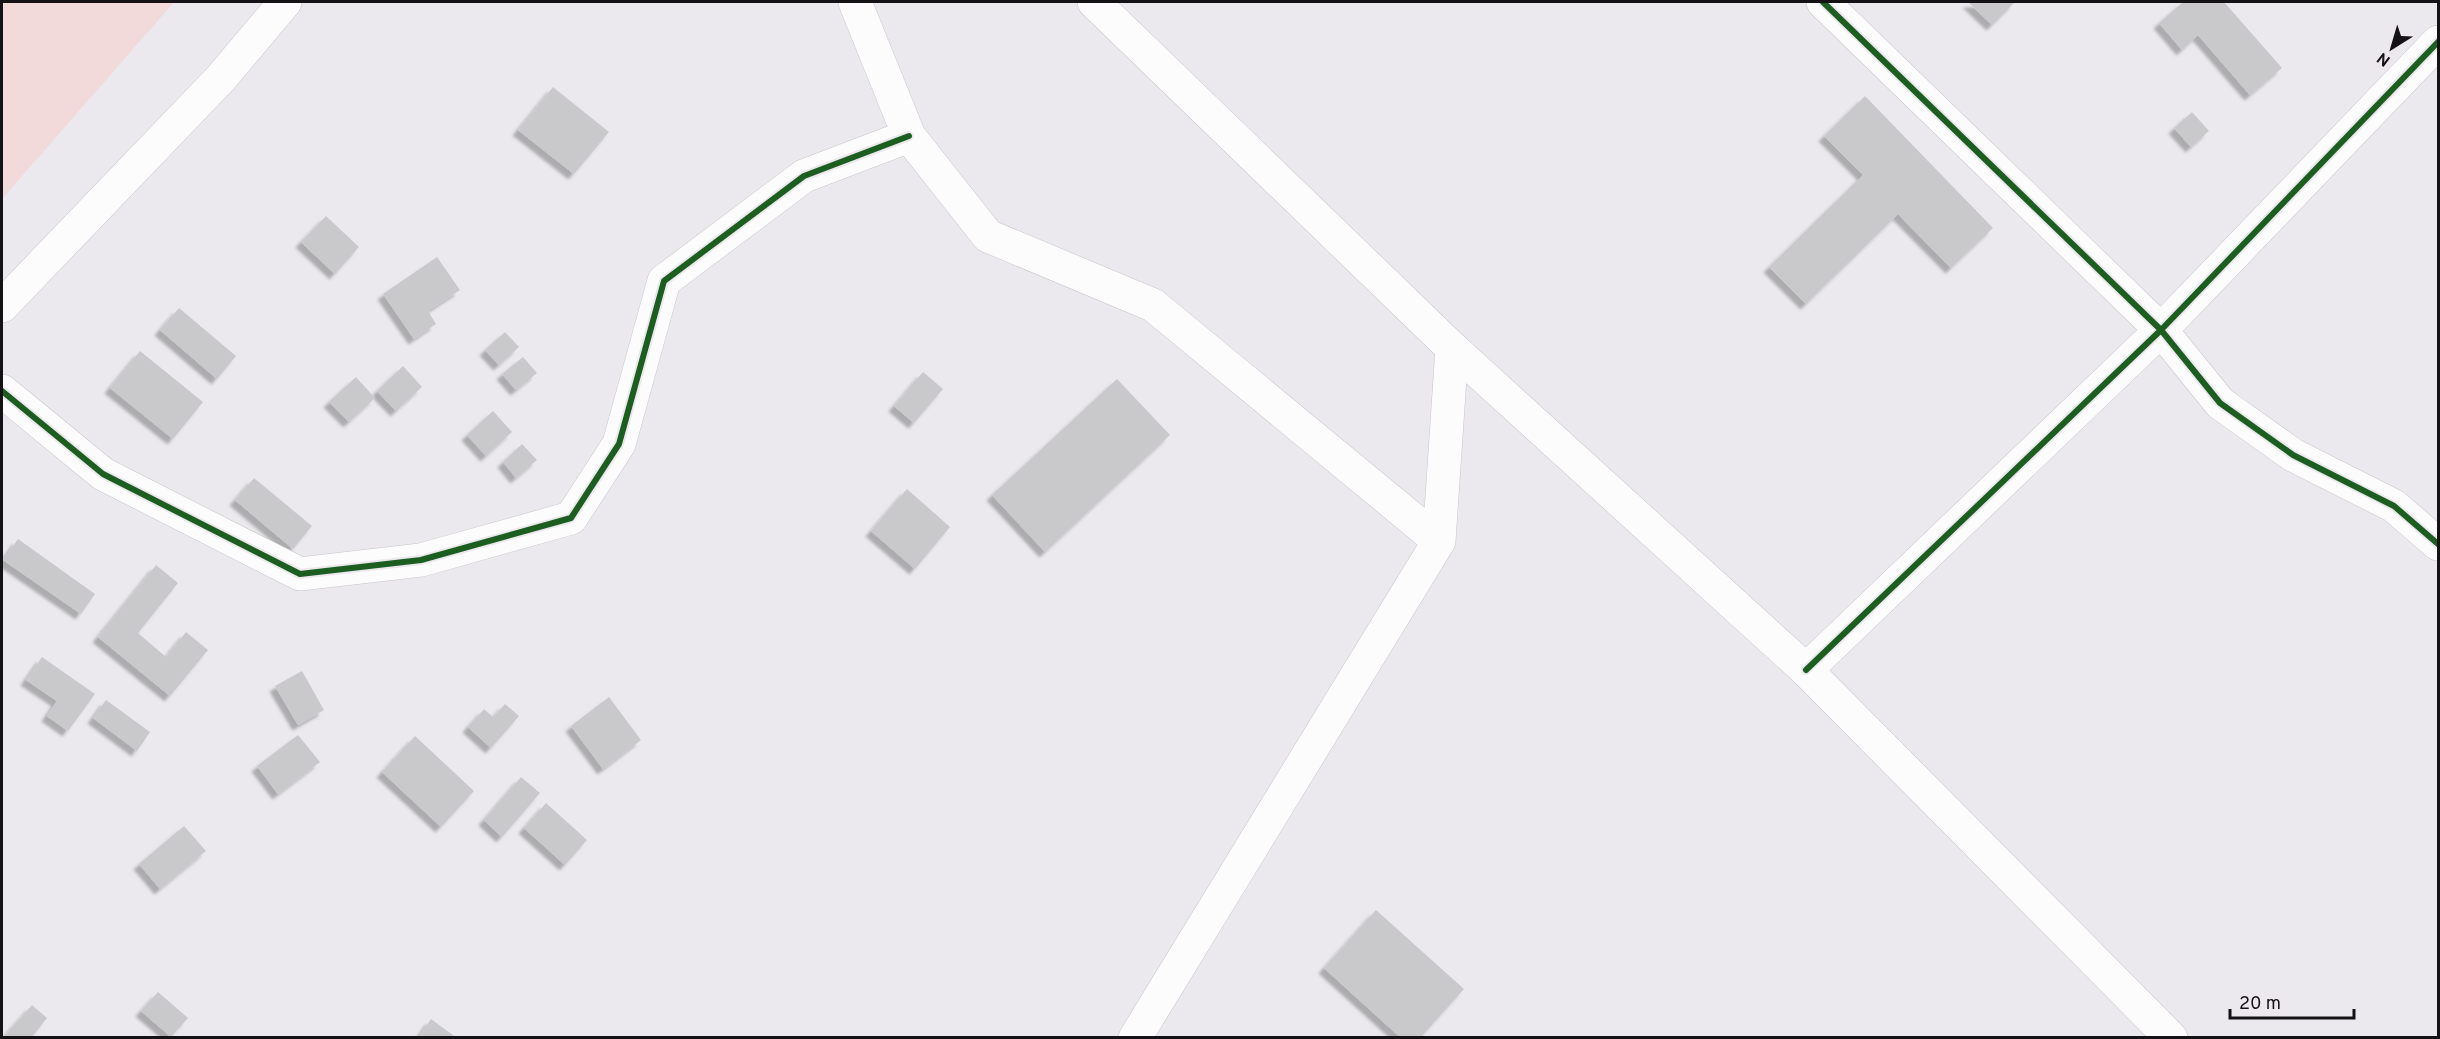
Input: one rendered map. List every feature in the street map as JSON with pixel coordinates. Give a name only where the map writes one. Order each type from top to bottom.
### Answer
[{"type":"main road","points":[[2,306],[221,78],[285,2]]},
{"type":"main road","points":[[855,2],[909,136],[988,236],[1153,306],[1439,541]]},
{"type":"main road","points":[[1094,2],[1452,348],[1806,670],[2171,1038]]},
{"type":"main road","points":[[1823,2],[2161,330],[2220,403],[2293,455],[2394,506],[2439,544]]},
{"type":"main road","points":[[1806,670],[2161,330],[2439,42]]},
{"type":"main road","points":[[2,391],[103,474],[300,574],[421,560],[444,554],[571,518],[619,444],[664,281],[804,176],[909,136]]},
{"type":"main road","points":[[1135,1038],[1439,541],[1452,348]]},
{"type":"shaded area","points":[[2,2],[174,2],[2,199]]},
{"type":"building","points":[[1968,2],[2015,2],[1992,25]]},
{"type":"building","points":[[2183,2],[2224,2],[2282,68],[2250,95],[2198,35],[2182,50],[2159,23]]},
{"type":"building","points":[[553,87],[609,132],[574,174],[518,130]]},
{"type":"building","points":[[1865,96],[1993,228],[1951,268],[1898,214],[1806,304],[1769,267],[1863,175],[1824,136]]},
{"type":"building","points":[[2192,112],[2209,131],[2191,147],[2174,128]]},
{"type":"building","points":[[326,216],[359,247],[335,274],[301,242]]},
{"type":"building","points":[[437,257],[460,290],[428,311],[436,324],[414,339],[383,294]]},
{"type":"building","points":[[179,308],[236,356],[217,379],[160,330]]},
{"type":"building","points":[[505,332],[519,347],[499,365],[485,350]]},
{"type":"building","points":[[140,351],[203,402],[173,439],[110,388]]},
{"type":"building","points":[[523,357],[537,373],[516,390],[502,374]]},
{"type":"building","points":[[403,366],[422,387],[396,411],[377,391]]},
{"type":"building","points":[[923,372],[943,389],[914,423],[894,406]]},
{"type":"building","points":[[356,377],[375,398],[349,422],[329,402]]},
{"type":"building","points":[[1117,379],[1170,435],[1045,552],[992,495]]},
{"type":"building","points":[[493,411],[512,432],[486,456],[467,435]]},
{"type":"building","points":[[522,444],[537,460],[516,478],[503,462]]},
{"type":"building","points":[[254,478],[312,526],[293,549],[235,500]]},
{"type":"building","points":[[907,489],[950,527],[915,569],[871,531]]},
{"type":"building","points":[[18,539],[95,594],[81,614],[3,560]]},
{"type":"building","points":[[156,565],[178,583],[138,633],[166,657],[186,632],[208,650],[170,696],[98,637]]},
{"type":"building","points":[[42,657],[95,694],[68,731],[47,716],[57,701],[26,680]]},
{"type":"building","points":[[302,671],[324,710],[298,725],[275,686]]},
{"type":"building","points":[[609,697],[641,740],[603,769],[571,726]]},
{"type":"building","points":[[106,700],[150,732],[137,751],[93,718]]},
{"type":"building","points":[[505,704],[519,716],[491,748],[468,727],[484,709],[493,717]]},
{"type":"building","points":[[298,735],[320,762],[278,794],[257,766]]},
{"type":"building","points":[[415,736],[474,791],[441,827],[382,772]]},
{"type":"building","points":[[521,777],[540,793],[502,837],[484,820]]},
{"type":"building","points":[[546,803],[587,840],[565,865],[524,828]]},
{"type":"building","points":[[184,826],[206,851],[160,889],[139,864]]},
{"type":"building","points":[[1376,910],[1464,989],[1420,1038],[1401,1038],[1324,968]]},
{"type":"building","points":[[158,992],[188,1018],[171,1037],[141,1011]]},
{"type":"building","points":[[32,1005],[47,1018],[31,1038],[3,1038]]},
{"type":"building","points":[[431,1019],[457,1038],[418,1038]]},
{"type":"cycle path","points":[[1823,2],[2161,330],[2220,403],[2293,455],[2394,506],[2438,544]]},
{"type":"cycle path","points":[[1806,670],[2161,330],[2438,42]]},
{"type":"cycle path","points":[[2,391],[103,474],[300,574],[421,560],[571,518],[619,444],[664,281],[804,176],[909,136]]}]
